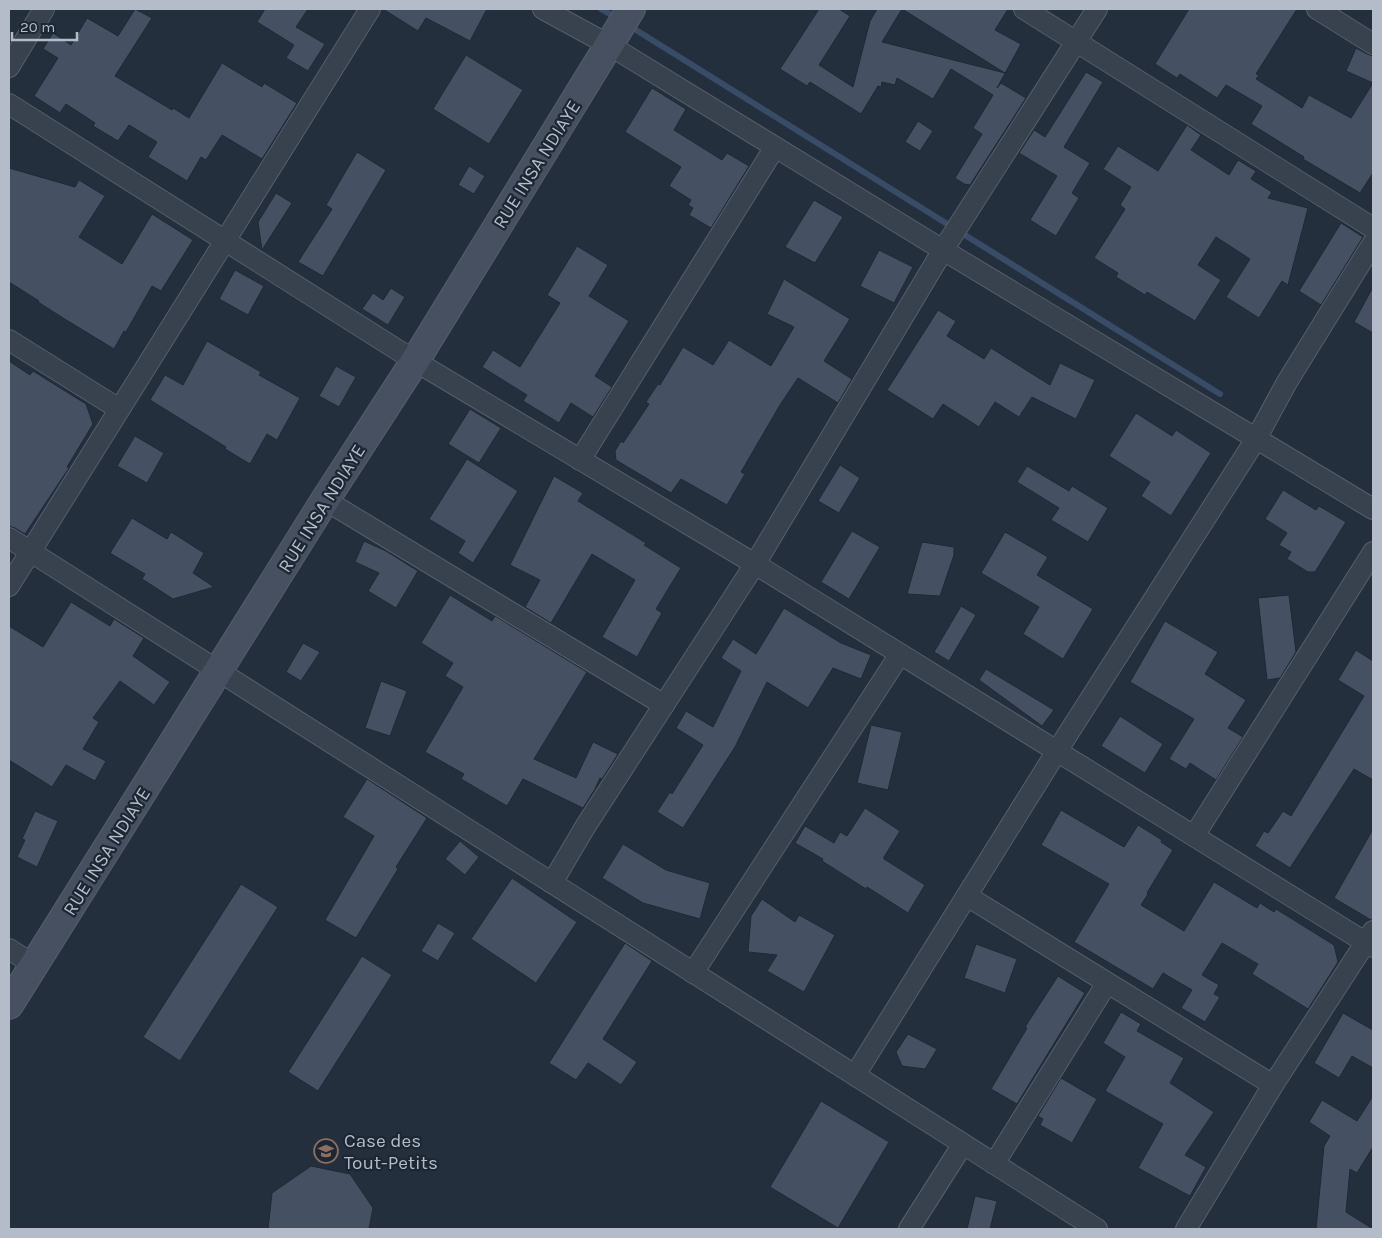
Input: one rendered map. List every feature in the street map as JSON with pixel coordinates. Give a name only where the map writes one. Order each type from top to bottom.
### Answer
[{"type":"main road","name":"RUE INSA NDIAYE","points":[[9,1005],[325,500],[415,361],[631,9]]},
{"type":"street","points":[[9,67],[44,9]]},
{"type":"street","points":[[9,586],[370,9]]},
{"type":"street","points":[[543,9],[609,45],[943,250],[1373,509]]},
{"type":"street","points":[[1024,9],[1373,228]]},
{"type":"street","points":[[552,883],[584,827],[755,564],[943,250],[1097,9]]},
{"type":"street","points":[[1318,9],[1373,44]]},
{"type":"street","points":[[9,104],[415,361],[755,564],[1194,836],[1371,940],[1273,1085],[1186,1229]]},
{"type":"street","points":[[580,460],[775,147]]},
{"type":"street","points":[[855,1076],[1057,751],[1256,439],[1287,382],[1373,243]]},
{"type":"street","points":[[9,340],[119,410]]},
{"type":"street","points":[[325,500],[664,705]]},
{"type":"street","points":[[9,538],[1097,1229]]},
{"type":"street","points":[[1194,836],[1373,552]]},
{"type":"street","points":[[694,973],[900,654]]},
{"type":"street","points":[[967,896],[1273,1085]]},
{"type":"street","points":[[9,949],[34,965]]},
{"type":"street","points":[[994,1164],[1107,983]]},
{"type":"street","points":[[909,1229],[963,1144]]},
{"type":"building","points":[[135,9],[152,18],[115,76],[172,110],[173,108],[189,118],[222,63],[262,87],[264,83],[297,103],[262,159],[222,135],[206,160],[201,157],[187,181],[148,157],[157,142],[129,125],[118,141],[93,126],[95,123],[66,104],[60,113],[34,96],[58,58],[43,49],[53,33],[71,45],[87,18],[118,36]]},
{"type":"building","points":[[265,9],[308,9],[296,27],[325,44],[308,71],[286,58],[294,45],[257,22]]},
{"type":"building","points":[[383,9],[487,9],[470,41],[426,18],[418,31]]},
{"type":"building","points":[[819,9],[839,9],[850,16],[819,65],[853,87],[870,21],[877,9],[902,9],[1008,9],[995,30],[1021,44],[997,88],[1001,83],[1026,98],[970,185],[964,184],[955,178],[982,134],[973,128],[993,95],[951,69],[933,99],[897,78],[895,85],[882,82],[881,87],[878,86],[861,114],[810,82],[807,86],[780,69]],"holes":[[[902,9],[1005,73],[882,42]]]},
{"type":"building","points":[[1189,9],[1297,9],[1256,74],[1259,75],[1256,79],[1302,108],[1309,95],[1351,118],[1373,83],[1373,173],[1360,193],[1303,159],[1304,157],[1251,124],[1262,106],[1226,85],[1217,98],[1180,74],[1177,78],[1155,64]]},
{"type":"building","points":[[1356,48],[1373,56],[1373,83],[1346,71]]},
{"type":"building","points":[[466,55],[523,90],[489,144],[433,109]]},
{"type":"building","points":[[1086,72],[1103,82],[1064,147],[1090,163],[1072,193],[1079,198],[1056,236],[1030,220],[1057,176],[1019,153],[1034,130],[1045,137]]},
{"type":"building","points":[[652,88],[686,109],[674,130],[722,160],[727,153],[749,166],[711,228],[689,215],[693,208],[688,205],[691,200],[669,186],[681,167],[625,132]]},
{"type":"building","points":[[918,121],[933,131],[920,151],[905,142]]},
{"type":"building","points":[[1187,125],[1201,135],[1191,150],[1229,175],[1238,160],[1256,171],[1251,179],[1272,192],[1268,198],[1308,208],[1288,285],[1282,281],[1259,318],[1226,297],[1250,259],[1216,237],[1198,265],[1221,280],[1195,321],[1147,292],[1145,295],[1116,277],[1118,273],[1094,258],[1125,209],[1120,205],[1131,187],[1103,169],[1118,146],[1158,171]]},
{"type":"building","points":[[357,152],[386,170],[323,276],[298,262],[332,209],[326,205]]},
{"type":"building","points":[[469,166],[485,176],[474,194],[458,185]]},
{"type":"building","points":[[9,168],[75,187],[79,180],[105,196],[79,237],[122,264],[152,214],[193,240],[161,291],[152,286],[114,349],[9,282]]},
{"type":"building","points":[[276,193],[292,203],[262,250],[258,222]]},
{"type":"building","points":[[814,200],[843,217],[815,263],[785,247]]},
{"type":"building","points":[[1341,223],[1363,237],[1321,305],[1299,291]]},
{"type":"building","points":[[577,246],[608,265],[589,296],[629,321],[595,376],[612,387],[593,417],[571,403],[559,423],[523,401],[527,395],[482,367],[493,350],[520,367],[560,303],[547,295]]},
{"type":"building","points":[[879,250],[913,267],[894,303],[860,286]]},
{"type":"building","points":[[235,270],[264,286],[248,315],[219,299]]},
{"type":"building","points":[[784,279],[850,319],[824,361],[852,379],[838,403],[798,378],[741,472],[745,474],[727,505],[681,479],[671,493],[616,460],[615,451],[621,441],[623,443],[649,404],[646,402],[658,384],[660,385],[683,347],[713,365],[729,340],[771,366],[794,327],[767,314]]},
{"type":"building","points":[[1373,287],[1373,333],[1354,322]]},
{"type":"building","points":[[391,288],[405,297],[388,325],[362,309],[373,293],[383,300]]},
{"type":"building","points":[[938,310],[956,321],[947,336],[984,359],[991,348],[1050,385],[1060,363],[1095,380],[1076,419],[1032,397],[1019,417],[995,402],[979,427],[943,404],[933,419],[887,390]]},
{"type":"building","points":[[207,341],[261,372],[259,375],[300,398],[277,440],[267,434],[250,464],[150,400],[165,375],[183,385]]},
{"type":"building","points":[[9,361],[30,375],[33,371],[86,404],[93,424],[67,467],[69,468],[25,534],[9,526]]},
{"type":"building","points":[[336,366],[356,377],[339,407],[319,396]]},
{"type":"building","points":[[470,409],[501,428],[479,463],[448,444]]},
{"type":"building","points":[[1136,413],[1172,436],[1176,430],[1211,453],[1171,516],[1141,496],[1150,482],[1109,456]]},
{"type":"building","points":[[135,436],[164,453],[147,483],[117,466]]},
{"type":"building","points":[[467,459],[518,491],[473,563],[458,553],[465,541],[429,519]]},
{"type":"building","points":[[840,465],[860,478],[839,513],[818,501]]},
{"type":"building","points":[[1027,466],[1069,491],[1072,486],[1108,508],[1088,542],[1051,520],[1059,508],[1017,482]]},
{"type":"building","points":[[554,476],[583,493],[578,501],[646,543],[644,545],[681,568],[656,609],[662,613],[637,657],[602,637],[635,580],[592,554],[551,623],[525,607],[540,580],[510,565]]},
{"type":"building","points":[[1283,490],[1316,510],[1319,506],[1346,522],[1315,572],[1308,572],[1287,559],[1291,552],[1279,545],[1287,533],[1265,519]]},
{"type":"building","points":[[132,518],[167,539],[171,532],[204,553],[193,573],[214,587],[173,599],[142,579],[145,574],[110,553]]},
{"type":"building","points":[[852,531],[880,547],[849,599],[821,582]]},
{"type":"building","points":[[1005,532],[1048,557],[1037,575],[1093,609],[1063,659],[1023,634],[1039,607],[981,573]]},
{"type":"building","points":[[364,541],[386,551],[418,571],[396,608],[368,591],[379,573],[355,562]]},
{"type":"building","points":[[922,542],[954,547],[954,555],[940,596],[907,594]]},
{"type":"building","points":[[450,595],[492,621],[495,616],[587,672],[534,759],[576,778],[593,742],[618,754],[602,779],[600,778],[583,808],[523,779],[507,806],[461,779],[464,774],[425,752],[463,687],[445,676],[453,663],[421,643]]},
{"type":"building","points":[[1289,595],[1296,652],[1280,678],[1267,680],[1258,598]]},
{"type":"building","points":[[71,602],[110,626],[114,619],[144,638],[133,656],[170,682],[154,705],[120,681],[93,718],[99,722],[83,749],[106,761],[95,781],[66,765],[52,787],[9,760],[9,626],[43,647]]},
{"type":"building","points":[[961,606],[976,615],[949,661],[934,652]]},
{"type":"building","points":[[784,608],[841,643],[871,655],[861,679],[833,668],[808,708],[767,682],[735,747],[683,828],[657,812],[670,792],[672,794],[703,745],[676,728],[686,711],[713,727],[741,671],[721,658],[733,639],[756,654]]},
{"type":"building","points":[[1165,621],[1218,652],[1205,674],[1246,700],[1228,728],[1243,737],[1216,780],[1190,763],[1186,769],[1169,759],[1194,719],[1130,682]]},
{"type":"building","points":[[303,643],[320,652],[301,681],[286,672]]},
{"type":"building","points":[[1356,650],[1373,661],[1373,780],[1354,769],[1290,868],[1255,846],[1264,831],[1268,833],[1283,811],[1291,816],[1364,696],[1338,680]]},
{"type":"building","points":[[986,669],[1054,710],[1042,726],[979,680]]},
{"type":"building","points":[[381,681],[407,691],[390,736],[365,728]]},
{"type":"building","points":[[1120,716],[1163,744],[1145,773],[1101,746]]},
{"type":"building","points":[[871,725],[902,732],[888,790],[857,783]]},
{"type":"building","points":[[367,779],[427,818],[396,867],[398,869],[356,938],[325,920],[374,836],[343,817]]},
{"type":"building","points":[[865,808],[900,831],[884,859],[925,885],[908,913],[867,887],[866,889],[822,861],[823,859],[795,843],[805,826],[834,843],[840,832],[847,836]]},
{"type":"building","points":[[1061,810],[1124,847],[1138,825],[1162,840],[1161,842],[1173,850],[1141,905],[1184,931],[1214,882],[1257,908],[1260,903],[1274,912],[1276,909],[1334,945],[1338,962],[1308,1009],[1252,974],[1258,964],[1222,943],[1202,975],[1219,985],[1214,994],[1220,997],[1205,1022],[1181,1008],[1192,990],[1163,973],[1153,989],[1074,942],[1109,884],[1041,845]]},
{"type":"building","points":[[35,811],[58,821],[37,867],[17,857],[25,840],[22,839]]},
{"type":"building","points":[[1373,829],[1373,919],[1371,920],[1334,898]]},
{"type":"building","points":[[460,841],[479,857],[465,875],[445,859]]},
{"type":"building","points":[[623,844],[666,870],[710,883],[700,919],[643,903],[602,878]]},
{"type":"building","points":[[512,878],[577,922],[536,983],[471,939]]},
{"type":"building","points":[[241,884],[278,907],[180,1061],[143,1037]]},
{"type":"building","points":[[762,899],[795,922],[799,915],[835,935],[804,992],[767,971],[777,955],[748,952],[751,916]]},
{"type":"building","points":[[438,923],[455,933],[438,961],[421,951]]},
{"type":"building","points":[[625,943],[652,961],[603,1039],[637,1062],[621,1085],[588,1063],[576,1080],[549,1063]]},
{"type":"building","points":[[976,944],[1017,959],[1005,993],[964,978]]},
{"type":"building","points":[[362,956],[392,975],[318,1091],[288,1072]]},
{"type":"building","points":[[1058,976],[1085,993],[1017,1104],[991,1089],[1027,1028],[1025,1027]]},
{"type":"building","points":[[1121,1012],[1141,1024],[1137,1031],[1184,1058],[1170,1083],[1214,1112],[1185,1155],[1206,1167],[1190,1196],[1138,1168],[1163,1124],[1105,1091],[1125,1057],[1103,1043]]},
{"type":"building","points":[[1343,1013],[1373,1030],[1373,1068],[1352,1056],[1339,1078],[1314,1063]]},
{"type":"building","points":[[908,1034],[937,1049],[925,1069],[902,1066],[896,1052]]},
{"type":"building","points":[[1061,1078],[1097,1099],[1072,1143],[1040,1125],[1043,1119],[1038,1116]]},
{"type":"building","points":[[1373,1096],[1373,1147],[1357,1173],[1350,1169],[1346,1212],[1373,1229],[1316,1229],[1324,1146],[1330,1136],[1309,1122],[1322,1100],[1357,1121]]},
{"type":"building","points":[[821,1101],[889,1142],[838,1228],[770,1187]]},
{"type":"building","points":[[311,1166],[350,1174],[373,1208],[369,1229],[268,1229],[272,1193]]},
{"type":"building","points":[[975,1196],[997,1201],[990,1229],[967,1229]]},
{"type":"waterway","points":[[601,9],[617,18]]},
{"type":"waterway","points":[[628,25],[1220,394]]},
{"type":"place","name":"Case des Tout-Petits","points":[[326,1151]]}]
